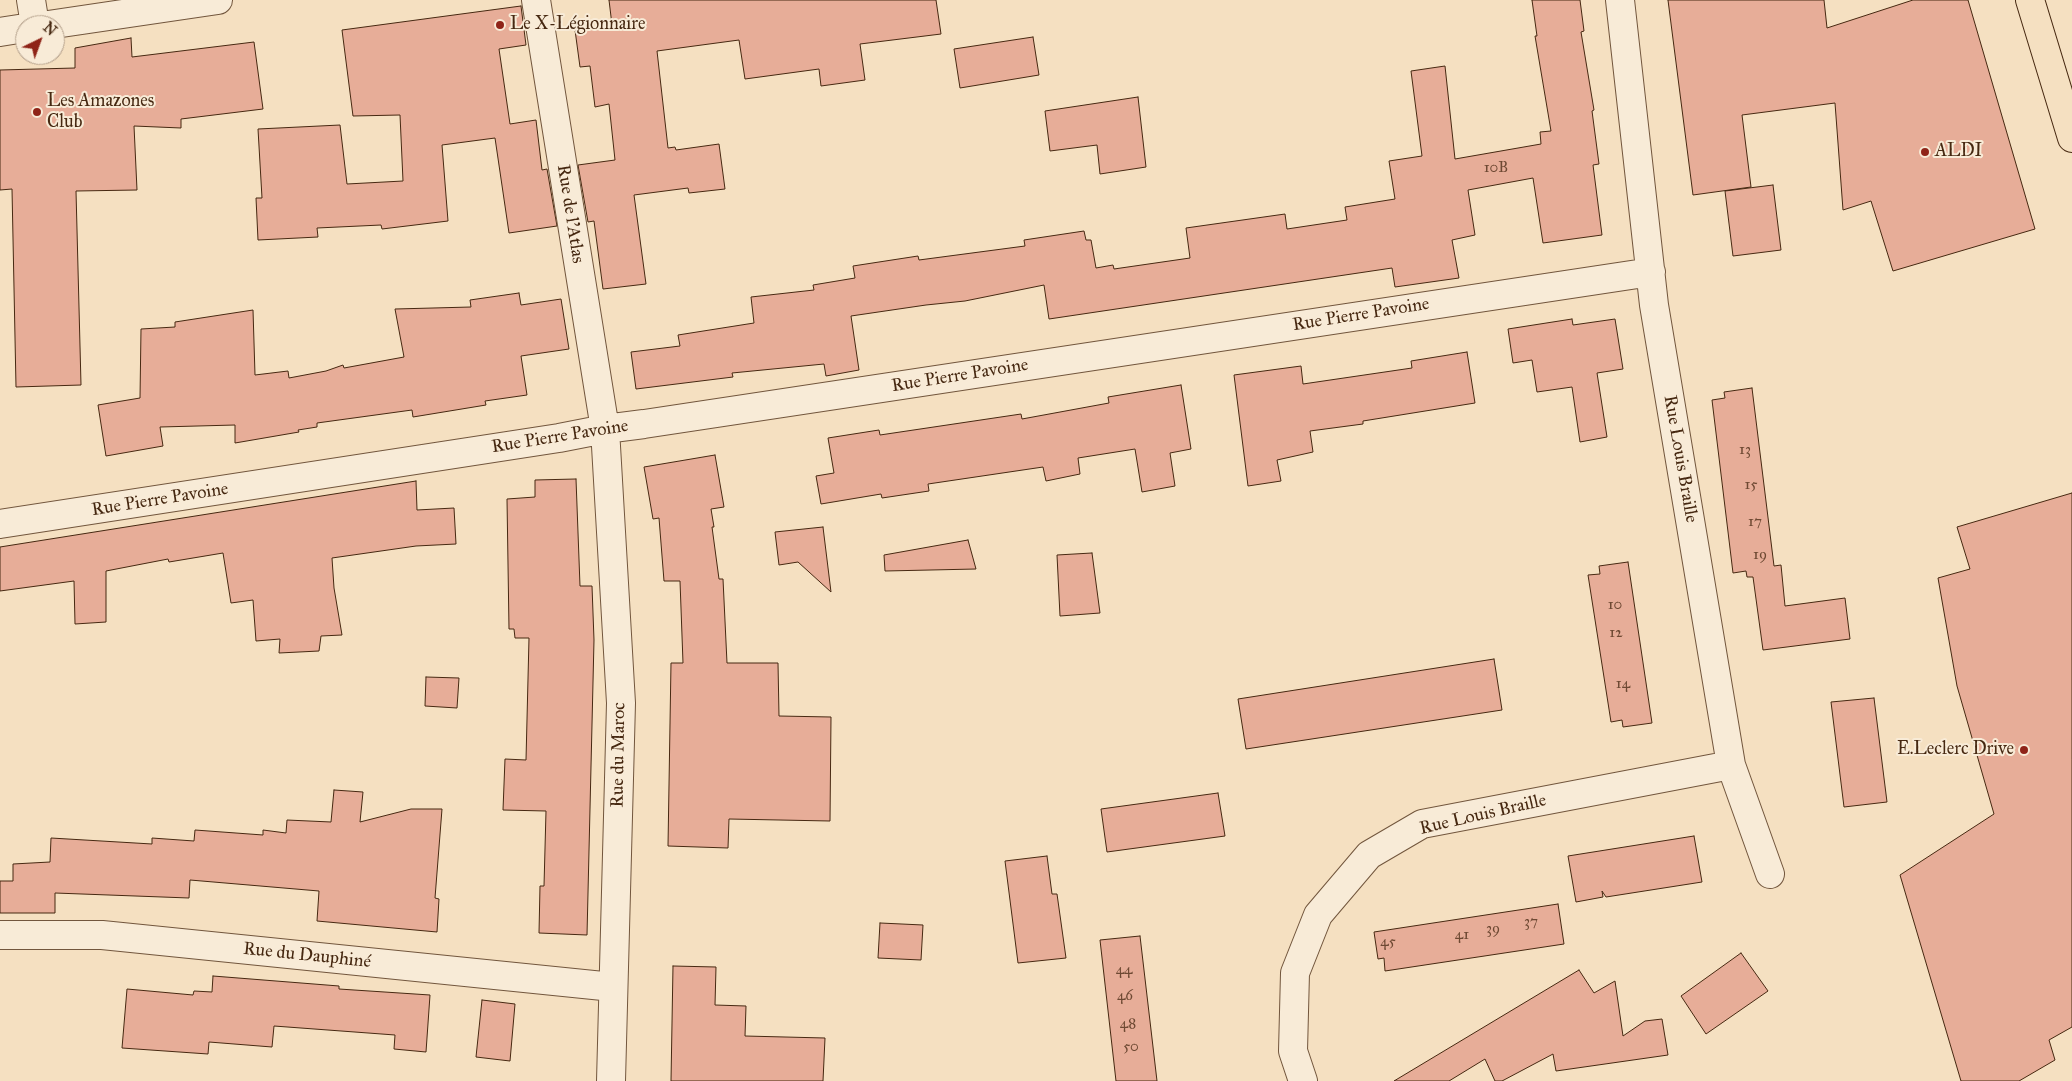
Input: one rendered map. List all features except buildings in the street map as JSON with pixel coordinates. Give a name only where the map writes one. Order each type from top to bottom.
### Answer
[{"type":"main road","points":[[2030,0],[2072,138]]},
{"type":"street","points":[[31,0],[33,15]]},
{"type":"street","points":[[65,22],[218,0]]},
{"type":"street","name":"Rue de l'Atlas","points":[[536,0],[605,428]]},
{"type":"street","points":[[1620,0],[1650,272]]},
{"type":"street","points":[[0,32],[15,30]]},
{"type":"street","name":"Rue Pierre Pavoine","points":[[0,524],[559,438],[605,428],[644,424],[1650,272]]},
{"type":"street","name":"Rue Louis Braille","points":[[1650,272],[1658,330],[1731,765],[1770,874]]},
{"type":"street","name":"Rue du Maroc","points":[[605,428],[621,703],[611,1081]]},
{"type":"street","name":"Rue Louis Braille","points":[[1303,1081],[1293,1051],[1295,973],[1318,915],[1369,855],[1422,824],[1731,765]]},
{"type":"street","name":"Rue du Dauphiné","points":[[0,935],[102,935],[613,987]]},
{"type":"place","name":"Le X-Légionnaire","points":[[500,25]]},
{"type":"place","name":"Les Amazones Club","points":[[37,112]]},
{"type":"place","name":"ALDI","points":[[1925,152]]},
{"type":"place","name":"E.Leclerc Drive","points":[[2024,750]]}]
